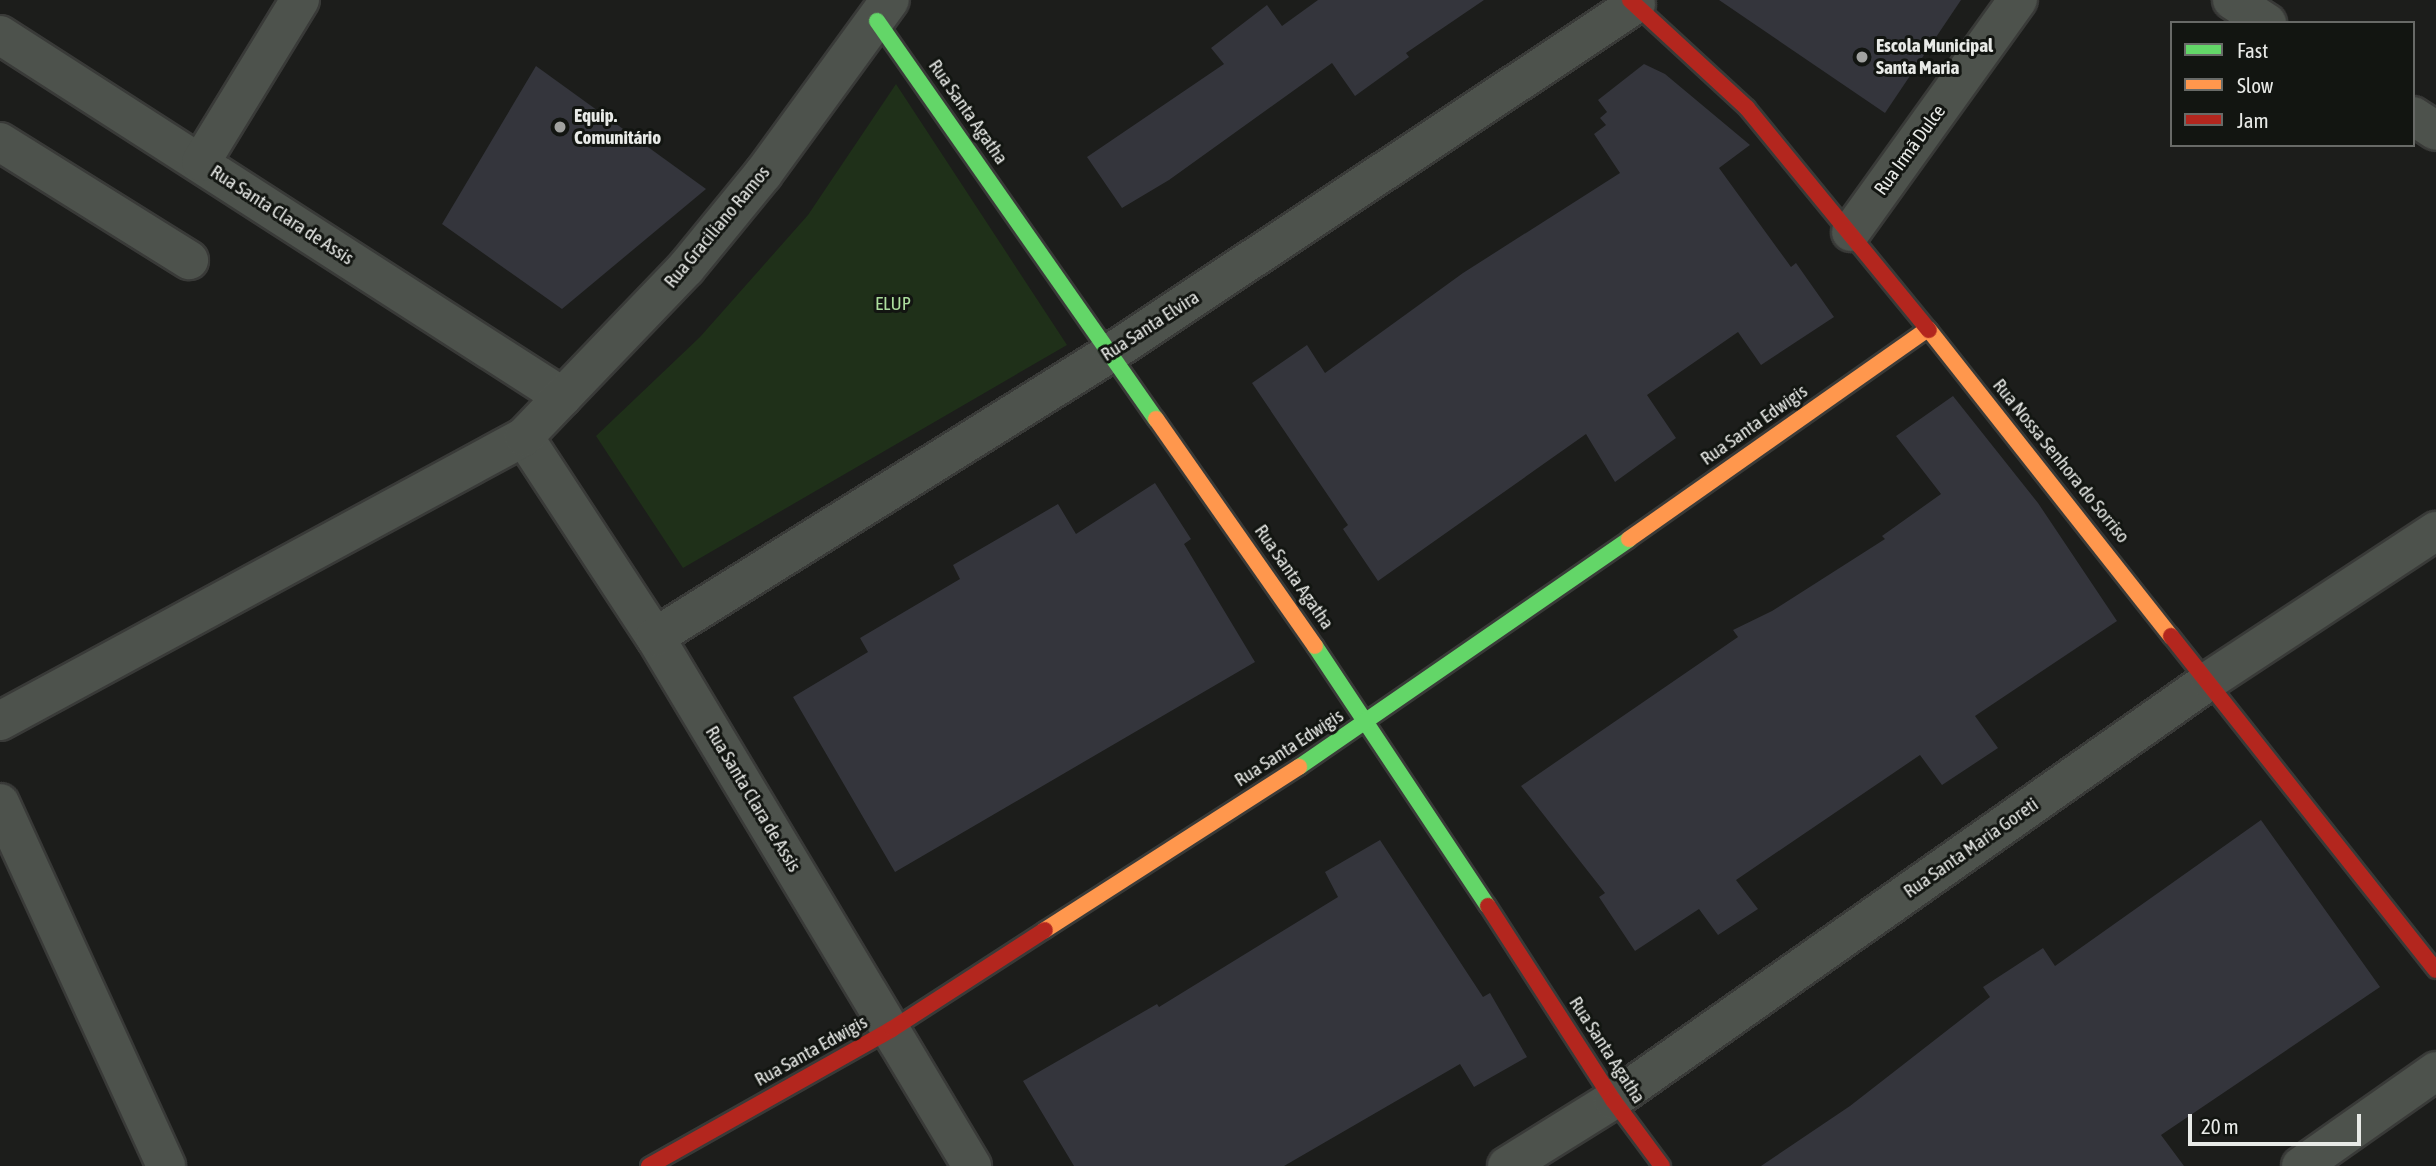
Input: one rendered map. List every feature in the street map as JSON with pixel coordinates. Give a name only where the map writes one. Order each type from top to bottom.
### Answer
[{"type":"street","points":[[201,162],[300,0]]},
{"type":"street","name":"Rua Irmã Dulce","points":[[1851,232],[2018,0]]},
{"type":"street","points":[[2232,0],[2264,21]]},
{"type":"street","name":"Rua Nossa Senhora do Sorriso","points":[[1633,2],[1747,108],[1851,232],[2210,680],[2436,970]]},
{"type":"street","name":"Rua Santa Elvira","points":[[655,636],[1112,352],[1633,2]]},
{"type":"street","name":"Rua Santa Agatha","points":[[884,10],[1112,352],[1369,722],[1613,1100],[1662,1166]]},
{"type":"street","name":"Rua Graciliano Ramos","points":[[0,721],[524,437],[686,268],[763,174],[884,10]]},
{"type":"street","name":"Rua Santa Clara de Assis","points":[[0,35],[564,397]]},
{"type":"street","points":[[2415,117],[2436,131]]},
{"type":"street","points":[[0,142],[189,260]]},
{"type":"street","name":"Rua Santa Edwigis","points":[[649,1166],[892,1029],[1369,722],[1928,329]]},
{"type":"street","name":"Rua Santa Clara de Assis","points":[[524,437],[655,636],[972,1166]]},
{"type":"street","name":"Rua Santa Maria Goreti","points":[[1507,1166],[1613,1100],[2210,680],[2436,531]]},
{"type":"street","points":[[0,803],[166,1166]]},
{"type":"street","points":[[2301,1166],[2436,1071]]},
{"type":"green space","name":"ELUP","points":[[896,84],[1067,345],[683,568],[596,436],[700,337],[808,215]]},
{"type":"building","points":[[1318,0],[1484,0],[1406,53],[1409,57],[1355,96],[1332,63],[1169,180],[1122,208],[1087,157],[1224,64],[1211,48],[1267,5],[1282,26]]},
{"type":"building","name":"Escola Municipal Santa Maria","points":[[1719,0],[1961,0],[1885,113]]},
{"type":"building","points":[[1644,64],[1665,74],[1750,145],[1719,168],[1791,267],[1796,263],[1834,317],[1761,365],[1738,332],[1647,395],[1676,438],[1615,482],[1586,434],[1378,581],[1343,529],[1348,525],[1252,383],[1307,345],[1325,373],[1463,273],[1620,173],[1594,134],[1606,125],[1600,118],[1607,112],[1598,100]]},
{"type":"building","name":"Equip. Comunitário","points":[[536,66],[706,189],[562,309],[442,224]]},
{"type":"building","points":[[1953,396],[2038,503],[2117,621],[1975,716],[1998,748],[1942,785],[1920,755],[1736,880],[1758,909],[1718,935],[1699,909],[1635,951],[1599,897],[1605,893],[1521,786],[1738,637],[1733,630],[1772,611],[1885,539],[1882,536],[1941,494],[1896,436]]},
{"type":"building","points":[[1155,483],[1191,539],[1184,544],[1255,662],[895,872],[793,697],[868,652],[860,638],[960,579],[953,565],[1058,504],[1076,534]]},
{"type":"building","points":[[2261,820],[2380,987],[2161,1135],[2184,1166],[1761,1166],[1850,1106],[1990,997],[1983,987],[2043,948],[2055,966]]},
{"type":"building","points":[[1380,840],[1483,997],[1490,993],[1527,1057],[1474,1087],[1460,1064],[1284,1166],[1074,1166],[1023,1081],[1157,1004],[1159,1007],[1338,897],[1325,872]]},
{"type":"traffic: fast","points":[[877,21],[1156,419]]},
{"type":"traffic: fast","points":[[1299,767],[1629,539]]},
{"type":"traffic: fast","points":[[1315,646],[1488,906]]},
{"type":"traffic: slow","points":[[1629,539],[1928,329]]},
{"type":"traffic: slow","points":[[1929,330],[2171,636]]},
{"type":"traffic: slow","points":[[1156,419],[1315,646]]},
{"type":"traffic: slow","points":[[1045,930],[1299,767]]},
{"type":"traffic: jam","points":[[1630,0],[1747,108],[1929,330]]},
{"type":"traffic: jam","points":[[2171,636],[2436,970]]},
{"type":"traffic: jam","points":[[1488,906],[1613,1100],[1662,1166]]},
{"type":"traffic: jam","points":[[649,1166],[892,1029],[1045,930]]},
{"type":"place","name":"Escola Municipal Santa Maria","points":[[1862,57]]},
{"type":"place","name":"Equip. Comunitário","points":[[560,127]]}]
